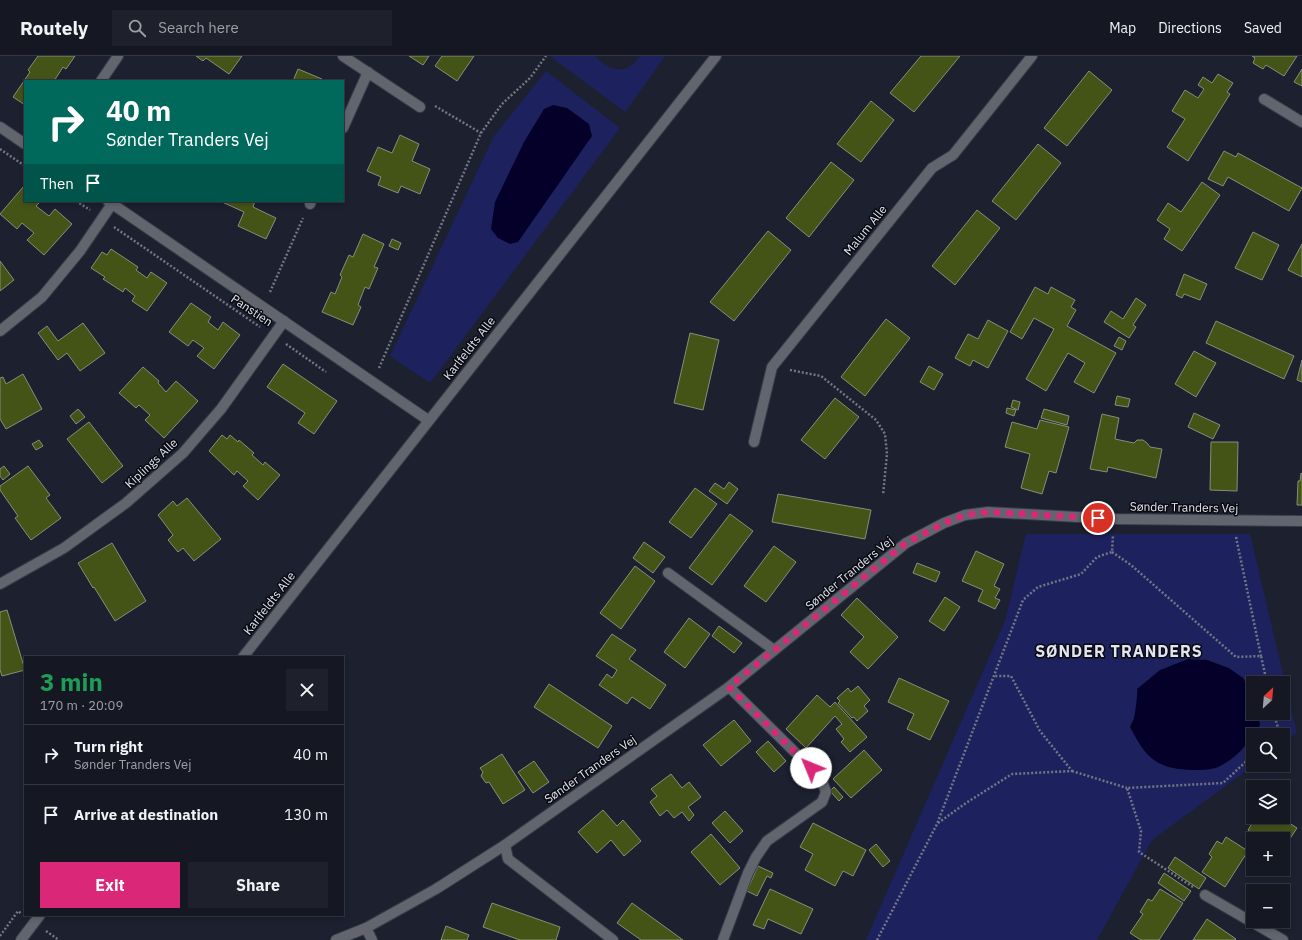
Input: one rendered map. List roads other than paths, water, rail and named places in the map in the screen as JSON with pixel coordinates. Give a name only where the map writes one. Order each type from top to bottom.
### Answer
[{"type":"street","points":[[102,80],[118,56]]},
{"type":"street","points":[[343,56],[420,107]]},
{"type":"street","name":"Karlfeldts Alle","points":[[244,656],[716,56]]},
{"type":"street","name":"Malum Alle","points":[[754,442],[772,367],[932,168],[952,155],[1032,56]]},
{"type":"street","points":[[344,126],[368,72]]},
{"type":"street","points":[[1264,99],[1302,122]]},
{"type":"street","points":[[0,127],[24,143]]},
{"type":"street","points":[[0,330],[42,297],[80,251],[102,219],[110,202],[428,420]]},
{"type":"street","name":"Kiplings Alle","points":[[0,584],[64,548],[126,503],[183,452],[221,409],[284,321]]},
{"type":"street","name":"Sønder Tranders Vej","points":[[336,940],[366,928],[436,889],[505,844],[729,687],[906,543],[944,523],[965,515],[988,512],[1113,518],[1302,521]]},
{"type":"street","points":[[668,573],[774,650]]},
{"type":"street","points":[[723,940],[748,873],[767,841],[822,802],[826,792],[821,778],[729,687]]},
{"type":"street","points":[[505,844],[508,859],[613,940]]},
{"type":"street","points":[[1205,895],[1284,940]]},
{"type":"street","points":[[21,940],[39,916]]},
{"type":"street","points":[[366,928],[372,940]]},
{"type":"district","name":"SØNDER TRANDERS","points":[[1119,651]]}]
